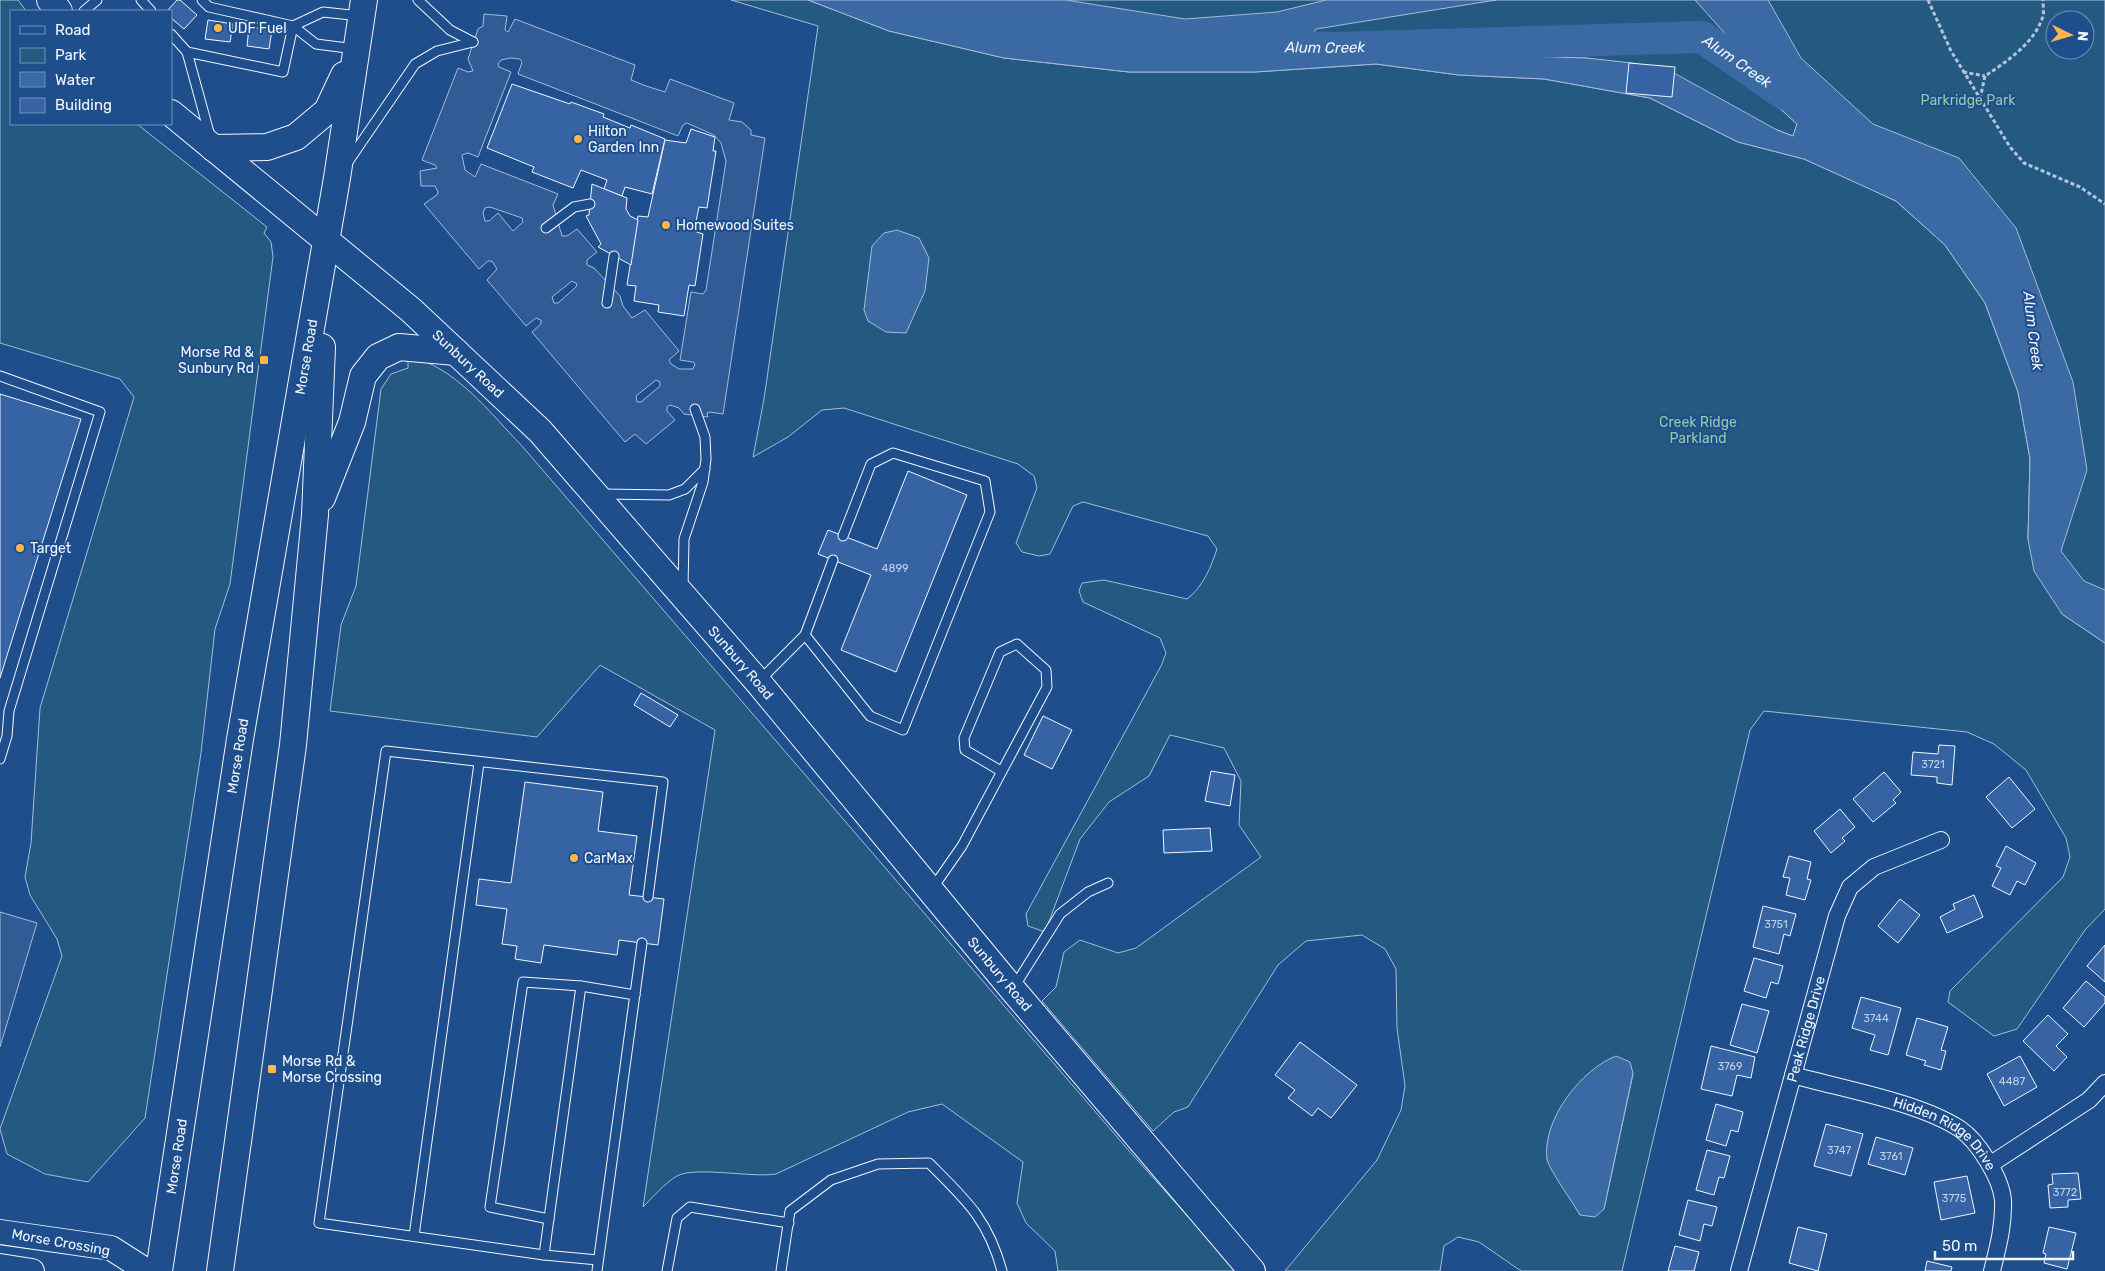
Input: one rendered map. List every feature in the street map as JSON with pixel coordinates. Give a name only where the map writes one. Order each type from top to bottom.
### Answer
[{"type":"main road","points":[[50,0],[58,10]]},
{"type":"main road","name":"Morse Road","points":[[159,1271],[240,739],[337,178],[362,8]]},
{"type":"main road","points":[[213,148],[267,146],[296,137],[327,111],[356,49]]},
{"type":"main road","name":"Sunbury Road","points":[[172,114],[411,310],[540,431],[758,682],[1013,990],[1252,1271]]},
{"type":"main road","name":"Morse Road","points":[[220,1271],[293,745],[315,515],[326,242]]},
{"type":"main road","points":[[315,515],[352,422],[363,376],[378,357],[399,347],[456,352]]},
{"type":"main road","name":"Morse Crossing","points":[[0,1232],[111,1248],[147,1271]]},
{"type":"main road","points":[[0,1266],[32,1271]]},
{"type":"street","name":"Peak Ridge Drive","points":[[1739,1271],[1837,916],[1850,887],[1874,867],[1941,840]]},
{"type":"street","name":"Hidden Ridge Drive","points":[[1794,1075],[1922,1111],[1961,1130],[1991,1164],[2003,1198],[2002,1235],[1992,1271]]},
{"type":"street","points":[[1991,1164],[2082,1105],[2105,1083]]},
{"type":"lane","points":[[85,10],[97,0]]},
{"type":"lane","points":[[141,0],[150,10]]},
{"type":"lane","points":[[202,0],[209,7],[293,26],[316,44],[356,49]]},
{"type":"lane","points":[[337,178],[415,64],[437,51],[473,42],[450,30],[418,0]]},
{"type":"lane","points":[[293,26],[323,12],[362,8]]},
{"type":"lane","points":[[188,52],[283,72],[293,26]]},
{"type":"lane","points":[[172,35],[188,52],[213,148]]},
{"type":"lane","points":[[546,228],[574,207],[590,204]]},
{"type":"lane","points":[[607,303],[614,256]]},
{"type":"lane","points":[[0,376],[100,412],[9,711],[0,759]]},
{"type":"lane","points":[[683,596],[684,539],[705,469],[705,437],[695,409]]},
{"type":"lane","points":[[804,634],[870,716],[903,730],[990,512],[985,481],[893,453],[871,464],[843,536]]},
{"type":"lane","points":[[596,494],[670,495],[685,488],[705,469]]},
{"type":"lane","points":[[758,682],[804,634],[833,560]]},
{"type":"lane","points":[[930,891],[962,846],[1047,687],[1046,670],[1018,644],[1000,652],[964,738],[965,750],[1001,771]]},
{"type":"lane","points":[[598,1260],[544,1255],[319,1223],[386,751],[663,782],[648,897]]},
{"type":"lane","points":[[414,1236],[479,762]]},
{"type":"lane","points":[[1013,990],[1060,914],[1088,892],[1108,883]]},
{"type":"lane","points":[[596,1271],[642,943]]},
{"type":"lane","points":[[549,1219],[490,1208],[523,982],[581,986],[635,995]]},
{"type":"lane","points":[[544,1255],[581,986]]},
{"type":"lane","points":[[781,1271],[790,1211],[831,1180],[878,1164],[929,1164],[970,1204],[994,1243],[1002,1271]]},
{"type":"lane","points":[[667,1271],[677,1218],[690,1207],[789,1224]]},
{"type":"path","points":[[1928,0],[1950,51],[2010,147],[2024,163],[2080,187],[2105,204]]},
{"type":"path","points":[[1980,99],[1985,76],[2010,59],[2032,36],[2043,16],[2043,0]]},
{"type":"path","points":[[1963,72],[1985,76]]},
{"type":"green space","points":[[0,0],[18,0],[25,10],[10,10],[10,125],[138,125],[267,227],[264,233],[271,242],[273,257],[230,584],[215,629],[201,753],[145,1118],[88,1182],[45,1174],[7,1154],[0,1129],[62,956],[57,939],[30,895],[25,877],[31,843],[40,708],[134,397],[120,379],[0,343]]},
{"type":"green space","name":"Creek Ridge Parkland","points":[[731,0],[808,0],[889,31],[1004,58],[1129,72],[1255,72],[1376,64],[1459,75],[1544,79],[1650,98],[1738,142],[1804,159],[1896,201],[1945,245],[1985,303],[2018,392],[2030,459],[2028,539],[2062,614],[2105,643],[2105,909],[2085,930],[2017,1029],[1994,1036],[1948,1002],[1950,991],[2063,877],[2070,857],[2066,838],[2026,770],[1994,744],[1967,732],[1764,711],[1750,730],[1622,1271],[1521,1271],[1479,1242],[1458,1237],[1444,1246],[1440,1271],[1285,1271],[1377,1160],[1401,1110],[1405,1086],[1397,1028],[1396,969],[1385,949],[1362,935],[1306,941],[1278,965],[1188,1107],[1174,1112],[1153,1131],[1042,1001],[1056,987],[1064,952],[1080,940],[1118,953],[1136,948],[1261,857],[1239,825],[1241,781],[1224,748],[1170,735],[1149,776],[1109,802],[1080,839],[1045,932],[1028,926],[1026,914],[1161,666],[1166,653],[1160,638],[1083,602],[1079,591],[1082,583],[1104,580],[1187,599],[1202,583],[1217,549],[1208,536],[1083,502],[1073,506],[1050,554],[1039,556],[1022,552],[1016,543],[1037,488],[1034,476],[1018,464],[844,408],[822,410],[788,437],[753,457],[764,399],[818,26]],"holes":[[[1633,1074],[1604,1209],[1580,1215],[1547,1159]]]},
{"type":"green space","name":"Parkridge Park","points":[[960,0],[2105,0],[2105,614],[2045,558],[2024,260],[1749,70],[1763,93],[1797,124],[1793,136],[1587,58],[1325,51],[1321,48]]},
{"type":"green space","points":[[408,356],[441,370],[456,380],[484,405],[522,446],[1130,1152],[1237,1271],[1058,1271],[1055,1251],[1026,1223],[1017,1203],[1023,1162],[942,1104],[908,1112],[776,1174],[685,1173],[677,1176],[664,1186],[643,1207],[715,730],[600,665],[537,737],[330,711],[341,625],[356,586],[381,389],[391,374],[408,368]]},
{"type":"shaded area","points":[[484,14],[507,16],[505,30],[508,32],[515,19],[635,65],[631,80],[646,86],[665,92],[670,79],[734,103],[729,120],[742,122],[751,130],[751,135],[765,138],[723,414],[710,412],[707,413],[708,417],[684,414],[679,408],[670,405],[667,407],[667,411],[675,420],[646,444],[635,434],[625,442],[532,332],[541,324],[541,320],[536,318],[526,326],[487,280],[497,269],[492,261],[488,261],[479,269],[424,204],[437,195],[438,192],[435,186],[421,186],[420,171],[437,168],[435,165],[422,160],[458,68],[468,72],[473,71],[468,59],[478,29],[483,26]],"holes":[[[510,58],[520,59],[522,62],[518,74],[678,136],[683,125],[687,123],[714,135],[721,143],[726,161],[706,290],[703,294],[691,292],[680,360],[693,362],[695,364],[693,369],[679,369],[671,364],[669,360],[679,351],[645,310],[632,318],[623,306],[620,296],[594,268],[587,265],[587,260],[597,252],[577,229],[567,236],[562,236],[553,205],[558,194],[481,164],[475,177],[465,170],[462,155],[468,153],[478,157],[511,72],[499,67],[498,64],[501,60]],[[490,207],[522,218],[523,222],[513,231],[498,213],[489,221],[485,221],[483,213],[485,208]],[[572,281],[577,284],[558,303],[554,303],[552,297]],[[656,380],[660,382],[660,386],[641,402],[637,402],[636,396]]]},
{"type":"shaded area","points":[[0,912],[37,923],[0,1047]]},
{"type":"water","points":[[808,0],[1066,0],[1185,19],[1277,12],[1326,0],[1496,0],[1316,29],[1313,34],[1314,42],[1325,51],[1587,58],[1632,63],[1674,73],[1777,130],[1793,136],[1797,124],[1763,93],[1728,37],[1695,0],[1768,0],[1801,58],[1873,124],[1959,158],[2016,228],[2073,382],[2087,470],[2061,551],[2084,581],[2105,590],[2105,643],[2062,614],[2034,571],[2028,539],[2030,459],[2018,392],[1985,303],[1945,245],[1896,201],[1804,159],[1738,142],[1650,98],[1544,79],[1459,75],[1376,64],[1255,72],[1129,72],[1004,58],[889,31]]},
{"type":"water","points":[[897,230],[919,238],[929,258],[925,291],[906,333],[886,332],[868,321],[864,310],[872,246],[884,233]]},
{"type":"water","points":[[1616,1056],[1630,1062],[1633,1073],[1604,1209],[1595,1217],[1580,1215],[1548,1164],[1547,1144],[1551,1128],[1567,1097],[1590,1072]]},
{"type":"building","points":[[177,0],[180,0],[197,15],[184,29],[172,19],[172,10],[168,10]]},
{"type":"building","points":[[208,20],[233,24],[230,42],[205,39]]},
{"type":"building","points":[[249,27],[272,30],[269,49],[247,46]]},
{"type":"building","points":[[1629,63],[1675,67],[1672,97],[1626,93]]},
{"type":"building","name":"Hilton Garden Inn","points":[[512,84],[570,104],[571,102],[604,114],[603,117],[630,128],[631,125],[665,139],[652,194],[625,187],[622,196],[604,189],[607,180],[581,170],[573,188],[532,172],[534,167],[487,148]]},
{"type":"building","name":"Homewood Suites","points":[[691,129],[715,137],[713,151],[716,151],[707,208],[699,207],[694,231],[703,234],[695,286],[689,285],[684,316],[658,312],[659,305],[634,301],[636,286],[627,285],[638,216],[648,217],[665,140],[686,143]]},
{"type":"building","points":[[592,184],[627,198],[626,209],[630,216],[638,220],[631,265],[598,247],[601,244],[586,216],[589,215]]},
{"type":"building","name":"Target","points":[[0,394],[81,419],[0,678]]},
{"type":"building","points":[[908,471],[967,495],[896,672],[841,650],[871,575],[818,554],[828,530],[877,549]]},
{"type":"building","points":[[641,693],[678,715],[670,727],[634,705]]},
{"type":"building","points":[[1043,716],[1072,730],[1052,769],[1024,755]]},
{"type":"building","points":[[1939,745],[1955,746],[1952,785],[1937,783],[1937,777],[1911,775],[1913,752],[1938,754]]},
{"type":"building","points":[[1211,771],[1235,775],[1230,806],[1205,801]]},
{"type":"building","points":[[1884,772],[1901,792],[1893,800],[1896,803],[1873,822],[1853,799]]},
{"type":"building","points":[[2009,777],[2035,809],[2012,828],[1986,797]]},
{"type":"building","name":"CarMax","points":[[525,782],[603,792],[598,831],[637,836],[629,895],[664,899],[658,945],[619,940],[617,955],[544,945],[541,963],[515,959],[517,946],[502,944],[507,909],[476,905],[479,879],[511,883]]},
{"type":"building","points":[[1840,809],[1855,827],[1842,838],[1845,841],[1831,853],[1814,831]]},
{"type":"building","points":[[1210,828],[1212,851],[1164,853],[1163,830]]},
{"type":"building","points":[[2006,846],[2036,863],[2025,885],[2017,881],[2010,895],[1992,886],[2001,868],[1996,866]]},
{"type":"building","points":[[1789,856],[1811,862],[1807,879],[1811,880],[1805,900],[1786,895],[1790,878],[1783,877]]},
{"type":"building","points":[[1974,895],[1983,917],[1947,933],[1940,917],[1955,909],[1953,904]]},
{"type":"building","points":[[1900,899],[1920,915],[1898,943],[1878,926]]},
{"type":"building","points":[[1763,906],[1796,914],[1790,936],[1784,934],[1779,954],[1753,947]]},
{"type":"building","points":[[2105,945],[2105,982],[2087,966]]},
{"type":"building","points":[[1754,958],[1783,966],[1778,984],[1771,982],[1766,998],[1744,991]]},
{"type":"building","points":[[2086,981],[2105,997],[2105,1003],[2084,1027],[2063,1008]]},
{"type":"building","points":[[1861,997],[1901,1008],[1888,1055],[1870,1050],[1875,1035],[1852,1028]]},
{"type":"building","points":[[1742,1004],[1769,1011],[1757,1053],[1730,1045]]},
{"type":"building","points":[[2048,1015],[2068,1034],[2056,1046],[2067,1057],[2054,1071],[2023,1041]]},
{"type":"building","points":[[1917,1018],[1948,1027],[1941,1050],[1946,1051],[1941,1070],[1924,1065],[1926,1061],[1906,1055]]},
{"type":"building","points":[[1300,1042],[1357,1085],[1331,1118],[1318,1108],[1312,1116],[1288,1098],[1295,1090],[1275,1075]]},
{"type":"building","points":[[1711,1046],[1755,1057],[1751,1078],[1737,1075],[1732,1096],[1701,1089]]},
{"type":"building","points":[[2020,1056],[2037,1087],[2004,1106],[1987,1074]]},
{"type":"building","points":[[1716,1104],[1743,1112],[1738,1132],[1731,1130],[1726,1146],[1706,1140]]},
{"type":"building","points":[[1826,1124],[1863,1134],[1851,1176],[1814,1166]]},
{"type":"building","points":[[1876,1137],[1913,1148],[1905,1175],[1868,1164]]},
{"type":"building","points":[[1707,1150],[1730,1156],[1724,1178],[1719,1177],[1714,1195],[1696,1190]]},
{"type":"building","points":[[2078,1173],[2081,1199],[2068,1200],[2068,1207],[2050,1208],[2048,1185],[2053,1184],[2052,1174]]},
{"type":"building","points":[[1967,1176],[1975,1213],[1941,1220],[1934,1182]]},
{"type":"building","points":[[1688,1200],[1717,1207],[1712,1226],[1704,1224],[1700,1241],[1679,1235]]},
{"type":"building","points":[[1798,1227],[1827,1234],[1818,1271],[1789,1263]]},
{"type":"building","points":[[2049,1227],[2076,1233],[2067,1269],[2044,1263],[2046,1254],[2043,1253]]},
{"type":"building","points":[[1675,1246],[1699,1252],[1694,1271],[1668,1271]]},
{"type":"building","points":[[1927,1261],[1952,1267],[1951,1271],[1925,1271]]},
{"type":"waterway","name":"Alum Creek","points":[[1276,47],[1336,48],[1702,37],[1784,94]]},
{"type":"place","name":"UDF Fuel","points":[[218,28]]},
{"type":"place","name":"Hilton Garden Inn","points":[[578,139]]},
{"type":"place","name":"Homewood Suites","points":[[666,225]]},
{"type":"place","name":"Morse Rd & Sunbury Rd","points":[[264,360]]},
{"type":"place","name":"Target","points":[[20,548]]},
{"type":"place","name":"CarMax","points":[[574,858]]},
{"type":"place","name":"Morse Rd & Morse Crossing","points":[[272,1069]]}]
